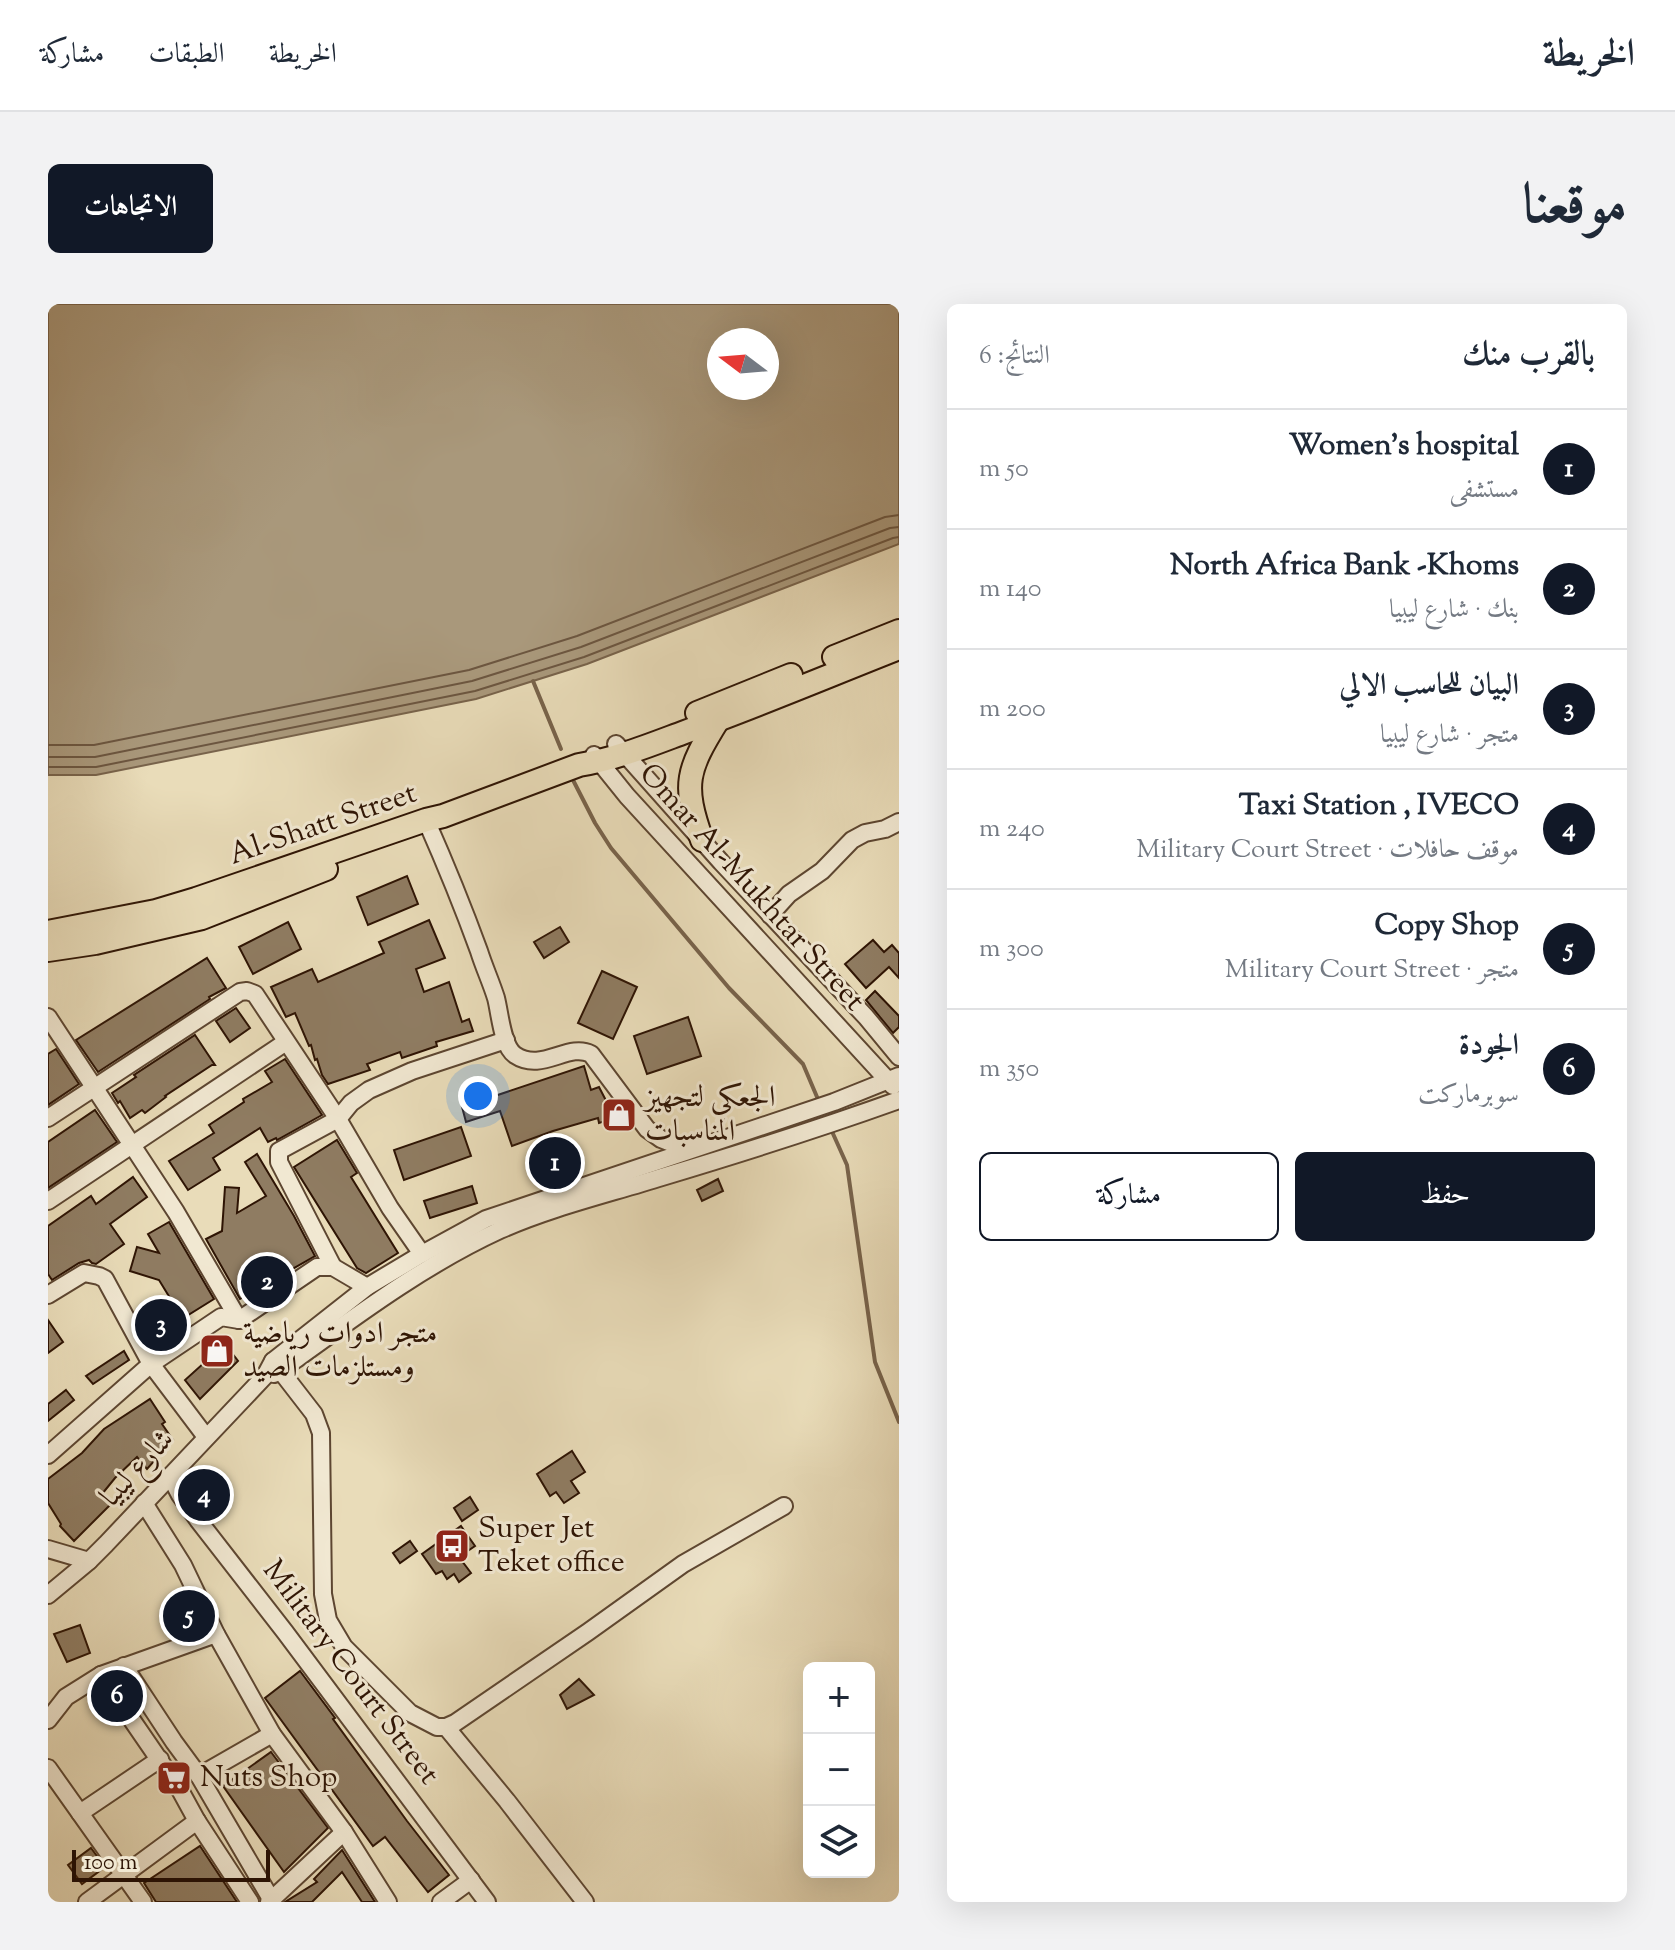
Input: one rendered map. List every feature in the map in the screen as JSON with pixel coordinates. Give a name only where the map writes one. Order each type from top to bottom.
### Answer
[{"type":"main road","points":[[591,760],[899,631]]},
{"type":"main road","points":[[620,749],[758,706],[899,648]]},
{"type":"main road","points":[[702,840],[691,811],[690,778],[699,750],[718,720]]},
{"type":"main road","name":"Al-Shatt Street","points":[[48,932],[93,934],[202,918],[369,852],[433,821],[591,760]]},
{"type":"main road","name":"Al-Shatt Street","points":[[48,950],[93,934]]},
{"type":"street","name":"Omar Al-Mukhtar Street","points":[[620,749],[899,1057]]},
{"type":"street","name":"Omar Al-Mukhtar Street","points":[[591,760],[894,1078],[899,1097]]},
{"type":"street","points":[[433,821],[496,997],[510,1051],[530,1061],[542,1061],[579,1050],[591,1054],[647,1129],[661,1139],[689,1150]]},
{"type":"street","points":[[770,915],[789,894],[822,871],[852,840],[899,822]]},
{"type":"street","points":[[48,1118],[240,992],[247,991],[255,994],[422,1254]]},
{"type":"street","points":[[48,1017],[133,1144],[239,1320]]},
{"type":"street","points":[[333,1267],[277,1155],[338,1119],[351,1103],[388,1081],[506,1040]]},
{"type":"street","points":[[48,1201],[286,1042]]},
{"type":"street","points":[[273,1370],[367,1287],[486,1219],[834,1102],[894,1078]]},
{"type":"street","points":[[273,1370],[295,1360],[430,1268],[499,1231],[560,1208],[809,1132],[899,1097]]},
{"type":"street","points":[[48,1455],[151,1364],[221,1317],[239,1320],[317,1267],[333,1267],[367,1287]]},
{"type":"street","points":[[48,1295],[84,1273],[105,1279],[151,1364],[206,1437]]},
{"type":"street","points":[[273,1370],[314,1414],[321,1433],[322,1582],[328,1620],[344,1647],[410,1713],[437,1727],[446,1727],[489,1701],[683,1564],[784,1506]]},
{"type":"street","name":"شارع ليبيا","points":[[51,1587],[89,1561],[273,1370]]},
{"type":"street","name":"Military Court Street","points":[[170,1476],[198,1520],[487,1902]]},
{"type":"street","points":[[144,1503],[183,1565],[216,1634],[272,1734],[344,1832],[388,1902]]},
{"type":"street","points":[[48,1549],[89,1561]]},
{"type":"street","points":[[48,1720],[66,1697],[101,1675],[216,1634]]},
{"type":"street","points":[[124,1666],[199,1776],[270,1901],[344,1832]]},
{"type":"street","points":[[101,1675],[160,1759],[250,1902]]},
{"type":"street","points":[[446,1727],[585,1902]]},
{"type":"street","points":[[199,1776],[272,1734]]},
{"type":"street","points":[[80,1813],[160,1759]]},
{"type":"street","points":[[48,1768],[143,1902]]},
{"type":"street","points":[[87,1902],[197,1821]]},
{"type":"street","points":[[441,1902],[471,1880]]},
{"type":"water","points":[[48,304],[899,304],[899,544],[587,664],[476,699],[96,775],[48,775]]},
{"type":"building","points":[[407,876],[418,904],[368,925],[357,897]]},
{"type":"building","points":[[429,920],[445,958],[416,969],[424,992],[449,982],[462,1022],[469,1019],[473,1031],[436,1042],[437,1046],[402,1058],[400,1052],[367,1064],[370,1070],[328,1084],[295,1013],[286,1017],[271,987],[312,969],[318,982],[384,953],[379,942]]},
{"type":"building","points":[[288,922],[301,949],[253,974],[239,947]]},
{"type":"building","points":[[560,927],[569,942],[544,958],[534,942]]},
{"type":"building","points":[[873,940],[884,952],[892,945],[899,953],[899,978],[889,967],[866,988],[845,964]]},
{"type":"building","points":[[207,958],[226,988],[98,1072],[76,1040]]},
{"type":"building","points":[[602,971],[637,987],[613,1039],[578,1023]]},
{"type":"building","points":[[875,991],[899,1016],[899,1027],[893,1033],[866,1000]]},
{"type":"building","points":[[236,1008],[250,1028],[230,1042],[216,1021]]},
{"type":"building","points":[[688,1017],[701,1056],[647,1074],[634,1036]]},
{"type":"building","points":[[195,1035],[215,1065],[165,1096],[145,1113],[142,1110],[130,1118],[112,1093]]},
{"type":"building","points":[[56,1049],[79,1084],[48,1105],[48,1054]]},
{"type":"building","points":[[285,1059],[322,1115],[268,1142],[260,1128],[213,1158],[220,1170],[188,1190],[169,1161],[214,1133],[209,1125],[272,1082],[265,1071]]},
{"type":"building","points":[[584,1066],[591,1090],[599,1087],[615,1118],[599,1123],[598,1118],[512,1146],[500,1111],[466,1122],[462,1107]]},
{"type":"building","points":[[95,1110],[117,1142],[48,1188],[48,1142]]},
{"type":"building","points":[[461,1127],[471,1156],[404,1180],[394,1150]]},
{"type":"building","points":[[337,1140],[357,1173],[351,1177],[398,1253],[366,1273],[357,1268],[294,1167]]},
{"type":"building","points":[[257,1154],[315,1256],[240,1299],[206,1239],[222,1231],[225,1187],[239,1188],[237,1213],[266,1196],[245,1162]]},
{"type":"building","points":[[133,1177],[147,1197],[110,1224],[124,1244],[96,1264],[89,1260],[79,1263],[52,1280],[48,1274],[48,1226],[91,1196],[96,1204]]},
{"type":"building","points":[[718,1179],[723,1191],[702,1201],[697,1190]]},
{"type":"building","points":[[472,1186],[477,1203],[430,1218],[424,1201]]},
{"type":"building","points":[[169,1222],[214,1299],[156,1335],[144,1315],[170,1298],[159,1280],[130,1271],[137,1247],[159,1253],[148,1234]]},
{"type":"building","points":[[48,1320],[63,1342],[48,1353]]},
{"type":"building","points":[[225,1344],[238,1361],[200,1399],[185,1380]]},
{"type":"building","points":[[124,1351],[129,1360],[93,1384],[86,1376]]},
{"type":"building","points":[[66,1390],[74,1400],[48,1421],[48,1404]]},
{"type":"building","points":[[150,1399],[173,1440],[147,1469],[137,1457],[115,1478],[102,1494],[112,1503],[74,1541],[60,1526],[48,1503],[48,1479],[82,1453],[104,1429]]},
{"type":"building","points":[[572,1451],[585,1472],[571,1481],[579,1493],[564,1503],[556,1492],[550,1496],[537,1474]]},
{"type":"building","points":[[209,1472],[228,1499],[207,1514],[188,1487]]},
{"type":"building","points":[[470,1497],[478,1510],[462,1521],[454,1508]]},
{"type":"building","points":[[461,1526],[475,1546],[459,1557],[471,1573],[459,1582],[454,1574],[447,1579],[442,1571],[436,1574],[422,1554]]},
{"type":"building","points":[[410,1541],[417,1551],[400,1563],[393,1553]]},
{"type":"building","points":[[80,1625],[90,1653],[67,1662],[54,1634]]},
{"type":"building","points":[[300,1671],[449,1875],[428,1892],[385,1837],[373,1846],[265,1698]]},
{"type":"building","points":[[579,1679],[594,1695],[567,1709],[560,1695]]},
{"type":"building","points":[[271,1752],[328,1828],[284,1872],[223,1786]]},
{"type":"building","points":[[200,1846],[237,1902],[156,1902],[144,1883]]},
{"type":"building","points":[[91,1848],[105,1867],[82,1884],[68,1865]]},
{"type":"building","points":[[342,1850],[375,1902],[362,1902],[342,1872],[312,1902],[285,1902],[317,1882],[314,1879]]},
{"type":"waterway","points":[[533,681],[561,749]]},
{"type":"waterway","points":[[573,780],[611,848],[729,988],[803,1064],[820,1104]]},
{"type":"waterway","points":[[830,1127],[847,1165],[875,1362],[899,1422]]},
{"type":"place","name":"الجعكي لتجهيز المناسبات","points":[[619,1115]]},
{"type":"place","name":"Women's hospital","points":[[555,1163]]},
{"type":"place","name":"North Africa Bank -Khoms","points":[[267,1282]]},
{"type":"place","name":"البيان للحاسب الالي","points":[[161,1325]]},
{"type":"place","name":"متجر ادوات رياضية ومستلزمات الصيد","points":[[217,1351]]},
{"type":"place","name":"Taxi Station , IVECO","points":[[204,1495]]},
{"type":"place","name":"Super Jet Teket office","points":[[452,1546]]},
{"type":"place","name":"Copy Shop","points":[[189,1616]]},
{"type":"place","name":"الجودة","points":[[117,1696]]},
{"type":"place","name":"Nuts Shop","points":[[174,1778]]}]
